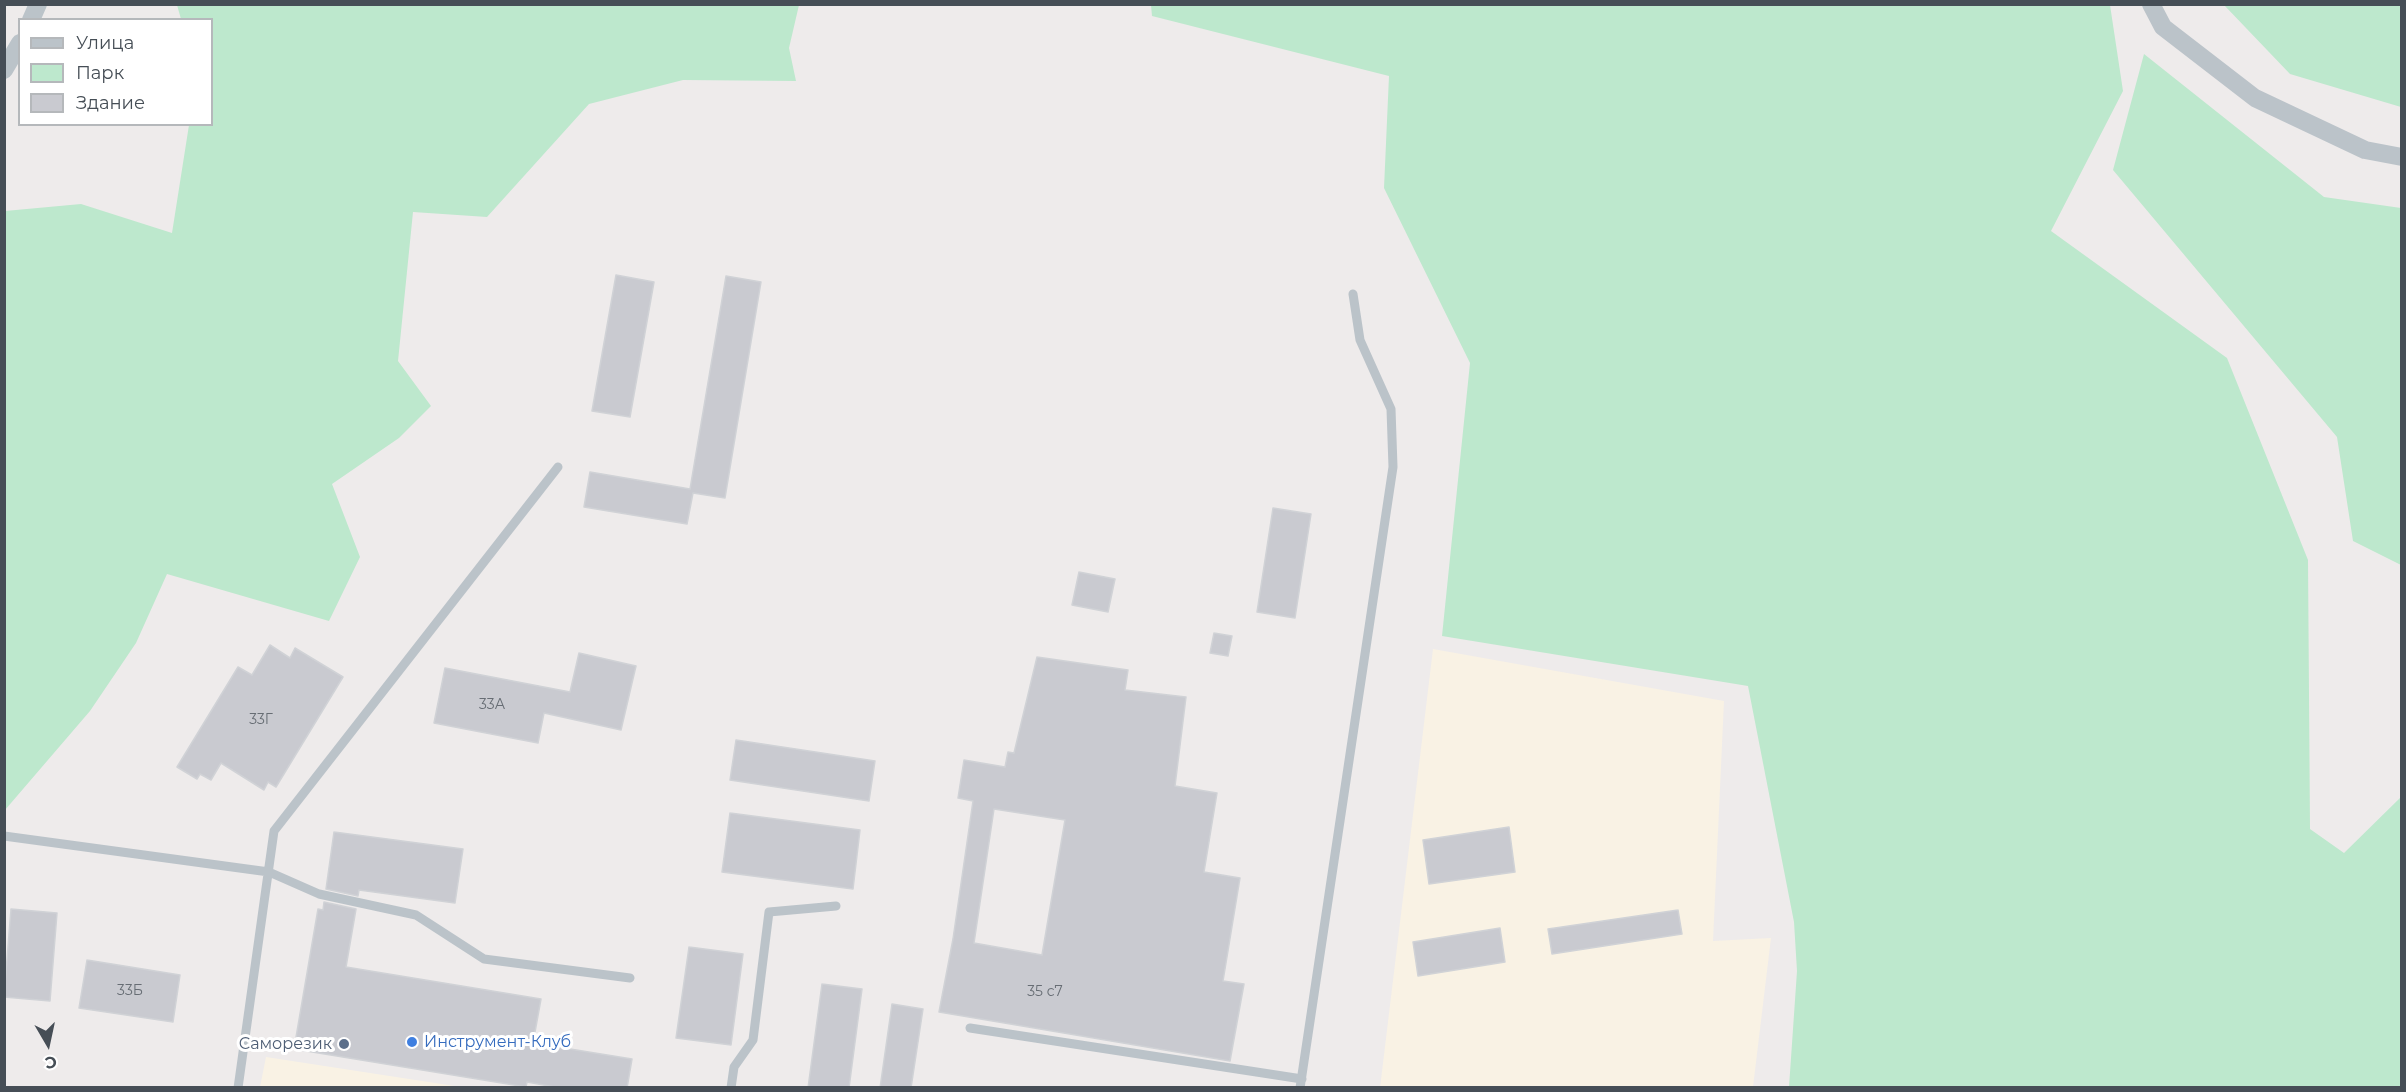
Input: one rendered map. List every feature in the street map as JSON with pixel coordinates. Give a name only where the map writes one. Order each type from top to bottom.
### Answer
[{"type":"street","points":[[32,18],[38,4]]},
{"type":"street","points":[[2151,4],[2163,27],[2254,98],[2365,150],[2402,157]]},
{"type":"street","points":[[4,69],[18,46]]},
{"type":"lane","points":[[970,1028],[1301,1083],[1393,467],[1391,409],[1360,340],[1353,294]]},
{"type":"lane","points":[[238,1088],[274,831],[558,466]]},
{"type":"lane","points":[[4,836],[269,872],[319,894],[416,915],[484,959],[630,978]]},
{"type":"lane","points":[[731,1088],[734,1067],[753,1040],[769,912],[836,906]]},
{"type":"shaded area","points":[[1433,649],[1724,701],[1713,941],[1771,938],[1753,1087],[1380,1088]]},
{"type":"shaded area","points":[[266,1057],[461,1087],[260,1087]]},
{"type":"green space","points":[[177,5],[799,5],[789,48],[796,81],[683,80],[589,104],[487,217],[413,212],[398,361],[431,406],[399,438],[332,484],[360,557],[329,621],[167,574],[136,643],[90,711],[5,810],[5,211],[81,204],[172,233],[189,126],[213,126],[213,18],[181,18]]},
{"type":"green space","points":[[1151,5],[2110,5],[2123,91],[2051,231],[2227,358],[2308,560],[2310,829],[2344,853],[2401,797],[2401,1087],[1789,1087],[1797,971],[1794,922],[1748,686],[1442,636],[1470,363],[1384,188],[1389,76],[1152,16]]},
{"type":"green space","points":[[2224,5],[2401,5],[2401,107],[2290,74]]},
{"type":"green space","points":[[2144,54],[2324,197],[2401,208],[2401,565],[2353,541],[2337,437],[2113,170]]},
{"type":"building","points":[[616,275],[654,282],[630,417],[592,411]]},
{"type":"building","points":[[726,276],[761,282],[725,498],[693,493],[687,524],[584,507],[590,472],[690,489]]},
{"type":"building","points":[[1273,508],[1311,514],[1295,618],[1257,612]]},
{"type":"building","points":[[1079,572],[1115,579],[1108,612],[1072,605]]},
{"type":"building","points":[[1214,633],[1232,636],[1228,656],[1210,653]]},
{"type":"building","points":[[270,645],[290,658],[295,648],[343,677],[276,787],[268,782],[264,790],[221,763],[211,780],[200,774],[197,779],[177,767],[238,667],[252,675]]},
{"type":"building","points":[[579,653],[636,666],[621,730],[544,713],[538,743],[434,723],[445,668],[570,692]]},
{"type":"building","points":[[1037,657],[1128,670],[1125,690],[1186,697],[1175,786],[1217,793],[1204,872],[1240,878],[1223,981],[1244,984],[1230,1061],[939,1012],[953,939],[973,801],[958,798],[964,760],[1005,767],[1008,752],[1014,753]],"holes":[[[994,809],[1065,820],[1042,955],[974,943]]]},
{"type":"building","points":[[736,740],[875,761],[869,801],[730,780]]},
{"type":"building","points":[[730,813],[860,830],[853,889],[722,872]]},
{"type":"building","points":[[1509,827],[1515,872],[1429,884],[1423,840]]},
{"type":"building","points":[[334,832],[463,849],[455,903],[359,890],[358,896],[326,889]]},
{"type":"building","points":[[324,902],[356,909],[346,967],[541,999],[533,1043],[632,1059],[627,1088],[560,1088],[527,1082],[526,1087],[294,1049],[318,909],[323,910]]},
{"type":"building","points":[[11,909],[57,913],[50,1001],[4,997]]},
{"type":"building","points":[[1678,910],[1682,934],[1552,954],[1548,929]]},
{"type":"building","points":[[1500,928],[1505,962],[1418,976],[1413,942]]},
{"type":"building","points":[[689,947],[743,954],[731,1045],[676,1038]]},
{"type":"building","points":[[87,960],[180,975],[173,1022],[79,1008]]},
{"type":"building","points":[[822,984],[862,989],[849,1088],[808,1088]]},
{"type":"building","points":[[892,1004],[923,1009],[911,1088],[880,1088]]},
{"type":"place","name":"Инструмент-Клуб","points":[[412,1042]]},
{"type":"place","name":"Саморезик","points":[[344,1044]]}]
